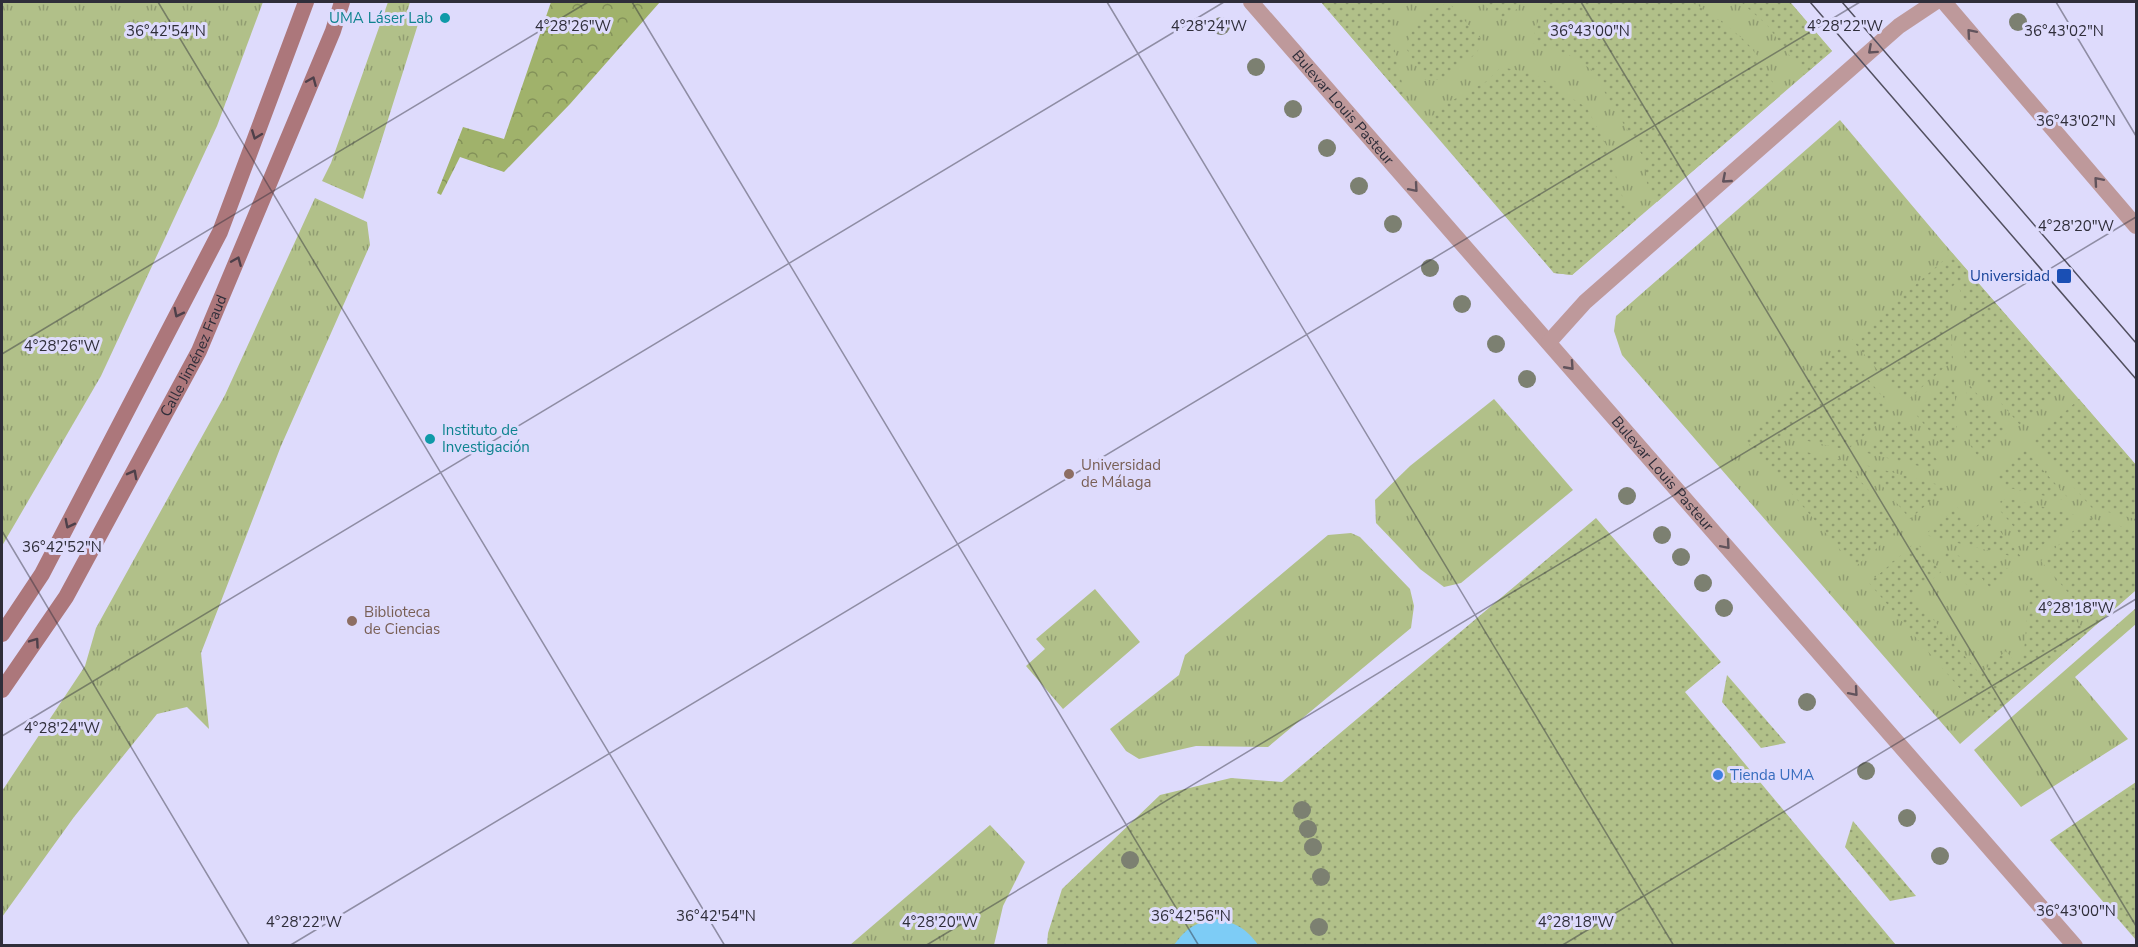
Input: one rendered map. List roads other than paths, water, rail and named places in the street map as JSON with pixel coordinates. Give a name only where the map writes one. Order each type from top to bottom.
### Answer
[{"type":"main road","name":"Calle Jiménez Fraud","points":[[2,634],[42,574],[220,232],[306,2]]},
{"type":"main road","name":"Calle Jiménez Fraud","points":[[2,690],[66,597],[199,351],[333,31],[342,2]]},
{"type":"street","name":"Bulevar Louis Pasteur","points":[[1251,2],[2074,945]]},
{"type":"street","points":[[1549,342],[1585,302],[1899,26],[1935,2]]},
{"type":"street","points":[[1944,2],[2136,226]]},
{"type":"water","points":[[1217,919],[1241,927],[1258,945],[1174,945],[1192,927]]},
{"type":"tram line","points":[[1810,2],[2136,379]]},
{"type":"tram line","points":[[1842,2],[2136,343]]},
{"type":"place","name":"UMA Láser Lab","points":[[445,18]]},
{"type":"place","name":"Universidad","points":[[2064,276]]},
{"type":"place","name":"Instituto de Investigación","points":[[430,439]]},
{"type":"place","name":"Universidad de Málaga","points":[[1069,474]]},
{"type":"place","name":"Biblioteca de Ciencias","points":[[352,621]]},
{"type":"place","name":"Tienda UMA","points":[[1718,775]]}]
